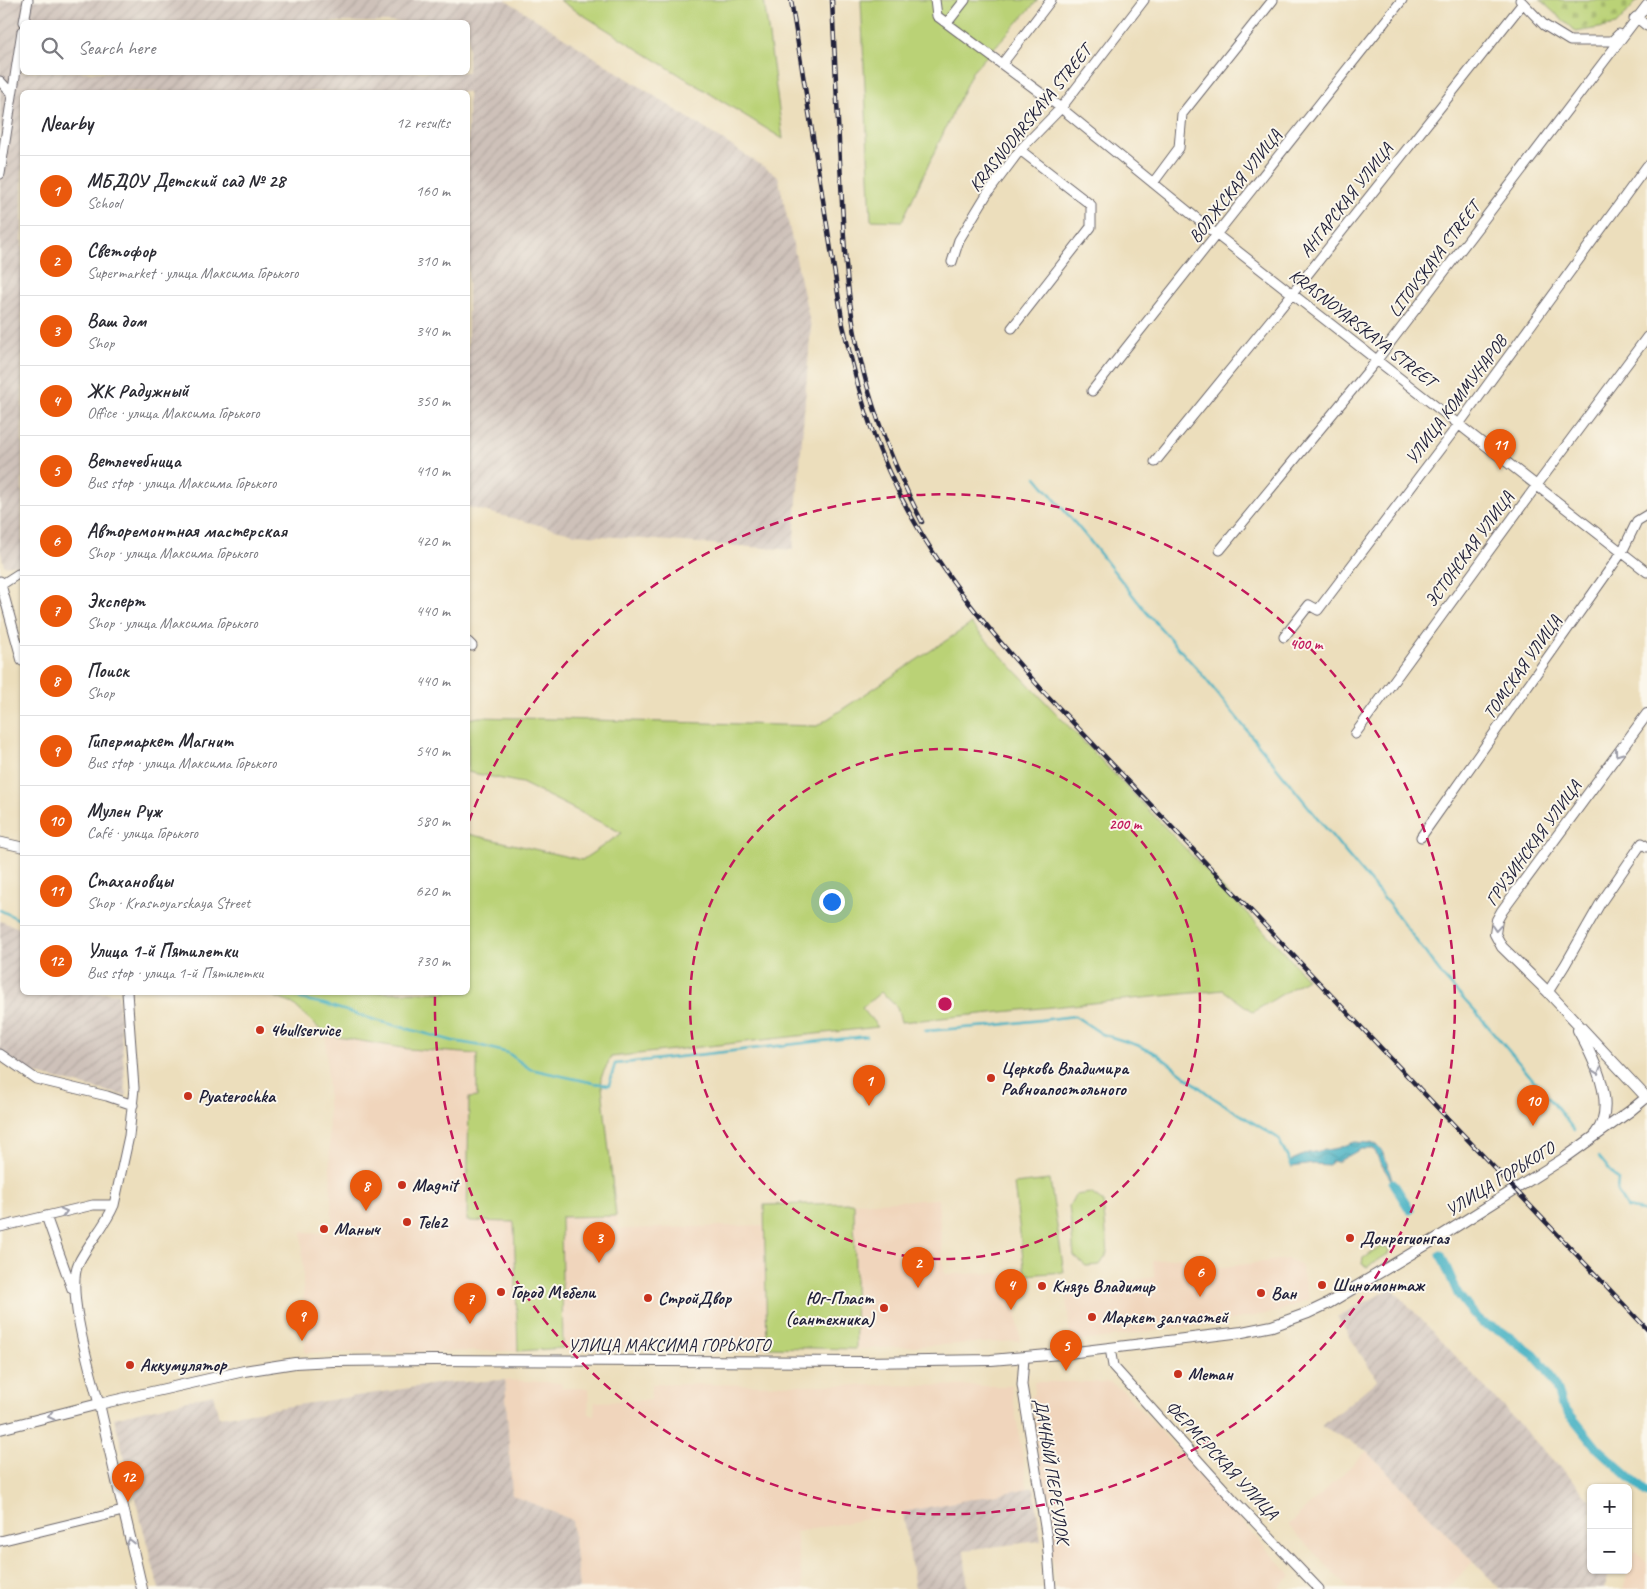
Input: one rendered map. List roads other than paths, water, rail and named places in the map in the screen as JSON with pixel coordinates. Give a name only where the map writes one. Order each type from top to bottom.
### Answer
[{"type":"main road","name":"ГРУЗИНСКАЯ УЛИЦА","points":[[1647,714],[1502,911],[1497,920],[1495,934],[1502,947],[1548,992],[1647,1097]]},
{"type":"main road","points":[[1567,1012],[1579,1030],[1596,1067],[1604,1102],[1603,1121],[1586,1143]]},
{"type":"main road","points":[[1586,1143],[1647,1097]]},
{"type":"main road","name":"УЛИЦА ГОРЬКОГО","points":[[1242,1332],[1292,1320],[1329,1303],[1521,1186],[1586,1143]]},
{"type":"main road","name":"УЛИЦА МАКСИМА ГОРЬКОГО","points":[[0,1429],[244,1371],[315,1362],[470,1360],[943,1362],[1024,1358],[1242,1332]]},
{"type":"main road","points":[[99,1404],[142,1589]]},
{"type":"street","points":[[24,20],[28,0]]},
{"type":"street","name":"KRASNOYARSKAYA STREET","points":[[935,0],[937,16],[1061,108],[1217,235],[1647,572]]},
{"type":"street","points":[[947,23],[965,0]]},
{"type":"street","points":[[1002,64],[1051,0]]},
{"type":"street","name":"KRASNODARSKAYA STREET","points":[[952,262],[960,240],[984,200],[1020,150],[1061,108],[1144,0]]},
{"type":"street","points":[[1153,183],[1179,148],[1182,114],[1273,0]]},
{"type":"street","name":"ВОЛЖСКАЯ УЛИЦА","points":[[1092,391],[1402,0]]},
{"type":"street","points":[[1522,2],[1544,25],[1570,41],[1612,41],[1636,17],[1647,26]]},
{"type":"street","name":"АНГАРСКАЯ УЛИЦА","points":[[1155,462],[1292,294],[1522,2]]},
{"type":"street","name":"LITOVSKAYA STREET","points":[[1220,550],[1377,360],[1647,4]]},
{"type":"street","points":[[0,174],[20,44]]},
{"type":"street","points":[[0,81],[12,94]]},
{"type":"street","points":[[1012,328],[1091,227],[1091,205],[1020,150]]},
{"type":"street","name":"УЛИЦА КОММУНАРОВ","points":[[1284,637],[1309,606],[1318,610],[1459,424],[1647,166]]},
{"type":"street","name":"ЭСТОНСКАЯ УЛИЦА","points":[[1355,734],[1647,337]]},
{"type":"street","name":"ТОМСКАЯ УЛИЦА","points":[[1421,838],[1622,552],[1637,521],[1647,515]]},
{"type":"street","points":[[20,574],[0,583],[20,654]]},
{"type":"street","points":[[0,842],[20,847]]},
{"type":"street","points":[[1548,992],[1600,904],[1631,858],[1642,843],[1647,847]]},
{"type":"street","points":[[99,1404],[74,1283],[78,1265],[110,1215],[123,1165],[133,1105],[134,1071],[127,995]]},
{"type":"street","points":[[0,1054],[36,1080],[107,1096],[133,1105]]},
{"type":"street","points":[[0,1227],[93,1205],[114,1205]]},
{"type":"street","points":[[46,1216],[75,1295]]},
{"type":"street","name":"ФЕРМЕРСКАЯ УЛИЦА","points":[[1110,1348],[1113,1366],[1232,1498],[1319,1589]]},
{"type":"street","name":"ДАЧНЫЙ ПЕРЕУЛОК","points":[[1024,1358],[1022,1385],[1047,1538],[1051,1589]]},
{"type":"street","points":[[0,1541],[123,1511]]},
{"type":"water","points":[[1355,1142],[1373,1143],[1378,1146],[1384,1155],[1393,1183],[1374,1149],[1361,1149],[1337,1162],[1332,1161],[1329,1165],[1313,1164],[1291,1167],[1292,1160],[1308,1153],[1338,1148]]},
{"type":"waterway","points":[[1036,477],[1147,613],[1199,671],[1392,908],[1444,978],[1481,1018],[1574,1130]]},
{"type":"waterway","points":[[0,910],[20,920]]},
{"type":"waterway","points":[[295,995],[301,999],[375,1020],[453,1041],[508,1053],[530,1069],[609,1085],[615,1064],[867,1036]]},
{"type":"waterway","points":[[925,1031],[1075,1016],[1102,1034],[1137,1045],[1157,1054],[1212,1097],[1278,1138],[1292,1166]]},
{"type":"waterway","points":[[1599,1157],[1618,1180],[1617,1191],[1627,1208],[1647,1212]]},
{"type":"waterway","points":[[1393,1183],[1410,1210]]},
{"type":"waterway","points":[[1441,1255],[1458,1294],[1467,1306],[1482,1323],[1501,1331],[1534,1355],[1547,1370],[1555,1385],[1561,1403],[1597,1448],[1647,1493]]},
{"type":"railway","points":[[791,0],[843,325],[852,364],[871,427],[886,465],[922,535],[966,600],[1043,691],[1647,1329]]},
{"type":"railway","points":[[832,0],[843,230],[847,278],[858,350],[882,431],[922,522]]},
{"type":"place","name":"Стахановцы","points":[[1500,470]]},
{"type":"place","name":"4bullservice","points":[[260,1030]]},
{"type":"place","name":"Церковь Владимира Равноапостольного","points":[[991,1078]]},
{"type":"place","name":"Pyaterochka","points":[[188,1096]]},
{"type":"place","name":"МБДОУ Детский сад № 28","points":[[869,1106]]},
{"type":"place","name":"Мулен Руж","points":[[1533,1126]]},
{"type":"place","name":"Magnit","points":[[402,1185]]},
{"type":"place","name":"Поиск","points":[[366,1211]]},
{"type":"place","name":"Tele2","points":[[407,1222]]},
{"type":"place","name":"Маныч","points":[[324,1229]]},
{"type":"place","name":"Донрегионгаз","points":[[1350,1238]]},
{"type":"place","name":"Ваш дом","points":[[599,1263]]},
{"type":"place","name":"Шиномонтаж","points":[[1322,1285]]},
{"type":"place","name":"Князь Владимир","points":[[1042,1286]]},
{"type":"place","name":"Светофор","points":[[918,1288]]},
{"type":"place","name":"Город Мебели","points":[[501,1292]]},
{"type":"place","name":"Ван","points":[[1261,1293]]},
{"type":"place","name":"Авторемонтная мастерская","points":[[1200,1297]]},
{"type":"place","name":"СтройДвор","points":[[648,1298]]},
{"type":"place","name":"Юг-Пласт (сантехника)","points":[[884,1308]]},
{"type":"place","name":"ЖК Радужный","points":[[1011,1310]]},
{"type":"place","name":"Маркет запчастей","points":[[1092,1317]]},
{"type":"place","name":"Эксперт","points":[[470,1324]]},
{"type":"place","name":"Гипермаркет Магнит","points":[[302,1341]]},
{"type":"place","name":"Аккумулятор","points":[[130,1365]]},
{"type":"place","name":"Ветлечебница","points":[[1066,1371]]},
{"type":"place","name":"Метан","points":[[1178,1374]]},
{"type":"place","name":"Улица 1-й Пятилетки","points":[[128,1502]]}]
